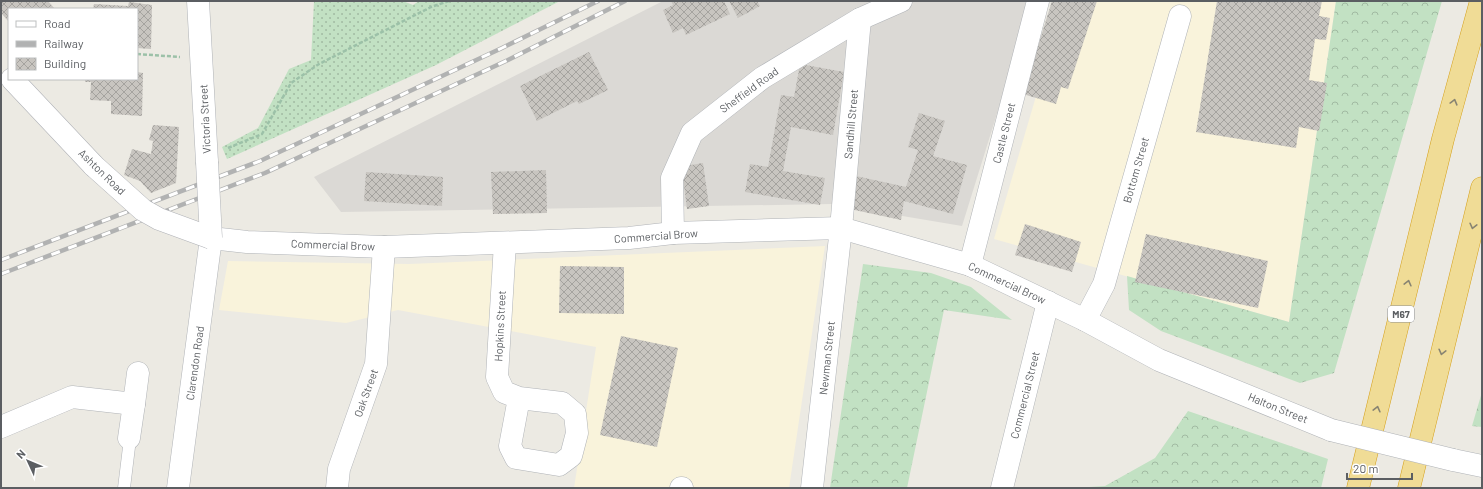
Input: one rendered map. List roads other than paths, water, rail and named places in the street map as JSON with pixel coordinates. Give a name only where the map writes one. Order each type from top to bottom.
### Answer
[{"type":"highway","name":"M67","points":[[1358,488],[1443,139],[1481,1]]},
{"type":"highway","points":[[1409,488],[1482,188]]},
{"type":"street","name":"Victoria Street","points":[[198,1],[211,238]]},
{"type":"street","name":"Sheffield Road","points":[[672,233],[672,178],[692,133],[762,78],[860,19],[901,1]]},
{"type":"street","name":"Castle Street","points":[[970,265],[1038,1]]},
{"type":"street","name":"Bottom Street","points":[[1085,320],[1104,284],[1180,16]]},
{"type":"street","name":"Sandhill Street","points":[[842,228],[860,19]]},
{"type":"street","points":[[1,67],[8,75]]},
{"type":"street","name":"Ashton Road","points":[[13,80],[94,166],[143,210],[159,219],[211,238]]},
{"type":"street","name":"Commercial Brow","points":[[211,238],[247,242],[384,247],[629,238],[672,233],[842,228],[970,265],[1085,320]]},
{"type":"street","name":"Newman Street","points":[[812,488],[842,228]]},
{"type":"street","name":"Clarendon Road","points":[[178,488],[211,238]]},
{"type":"street","name":"Hopkins Street","points":[[505,242],[497,377],[504,392],[519,398]]},
{"type":"street","name":"Oak Street","points":[[337,488],[339,469],[376,364],[384,247]]},
{"type":"street","name":"Commercial Street","points":[[1002,488],[1048,302]]},
{"type":"street","name":"Halton Street","points":[[1085,320],[1159,360],[1331,430],[1482,466]]},
{"type":"street","points":[[129,442],[138,373]]},
{"type":"street","points":[[1,427],[72,397],[134,404]]},
{"type":"lane","points":[[124,488],[129,442]]},
{"type":"railway","points":[[1,260],[260,161],[502,48],[598,1]]},
{"type":"railway","points":[[1,274],[265,173],[508,60],[625,1]]}]
